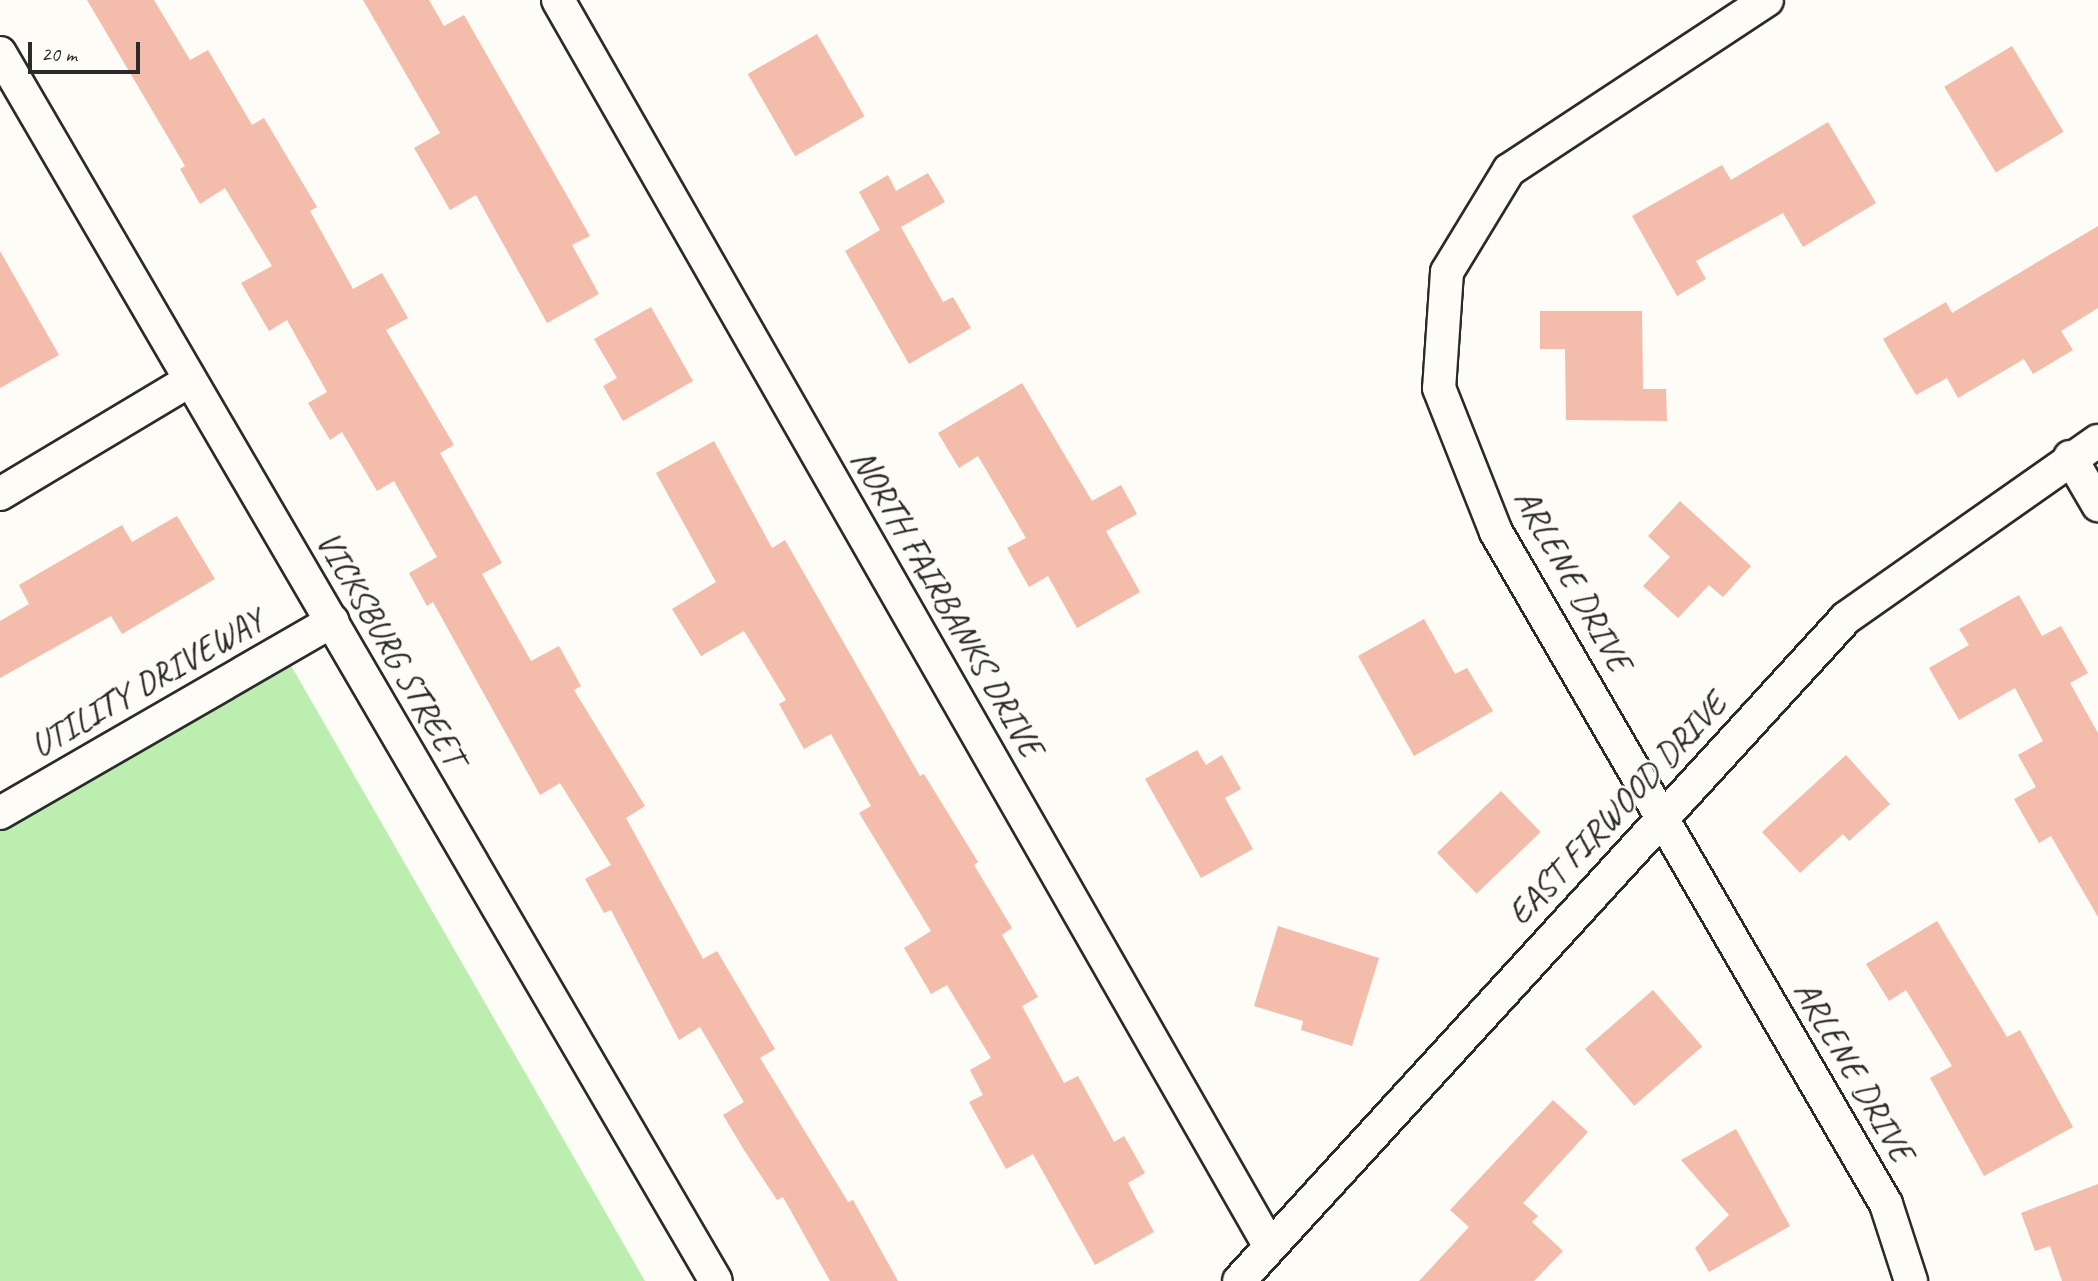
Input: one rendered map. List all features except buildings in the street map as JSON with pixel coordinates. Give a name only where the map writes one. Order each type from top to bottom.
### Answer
[{"type":"street","name":"NORTH FAIRBANKS DRIVE","points":[[558,0],[1269,1245]]},
{"type":"street","name":"ARLENE DRIVE","points":[[1767,0],[1509,170],[1447,272],[1439,387],[1487,508],[1886,1204],[1911,1281]]},
{"type":"street","name":"VICKSBURG STREET","points":[[0,53],[189,382],[332,621],[716,1281]]},
{"type":"street","points":[[0,494],[189,382]]},
{"type":"street","name":"EAST FIRWOOD DRIVE","points":[[1239,1281],[1269,1245],[1846,618],[2070,457],[2098,441]]},
{"type":"street","points":[[2070,457],[2098,505]]},
{"type":"street","name":"UTILITY DRIVEWAY","points":[[0,813],[332,621]]},
{"type":"green space","points":[[278,643],[645,1281],[0,1281],[0,811]]}]
